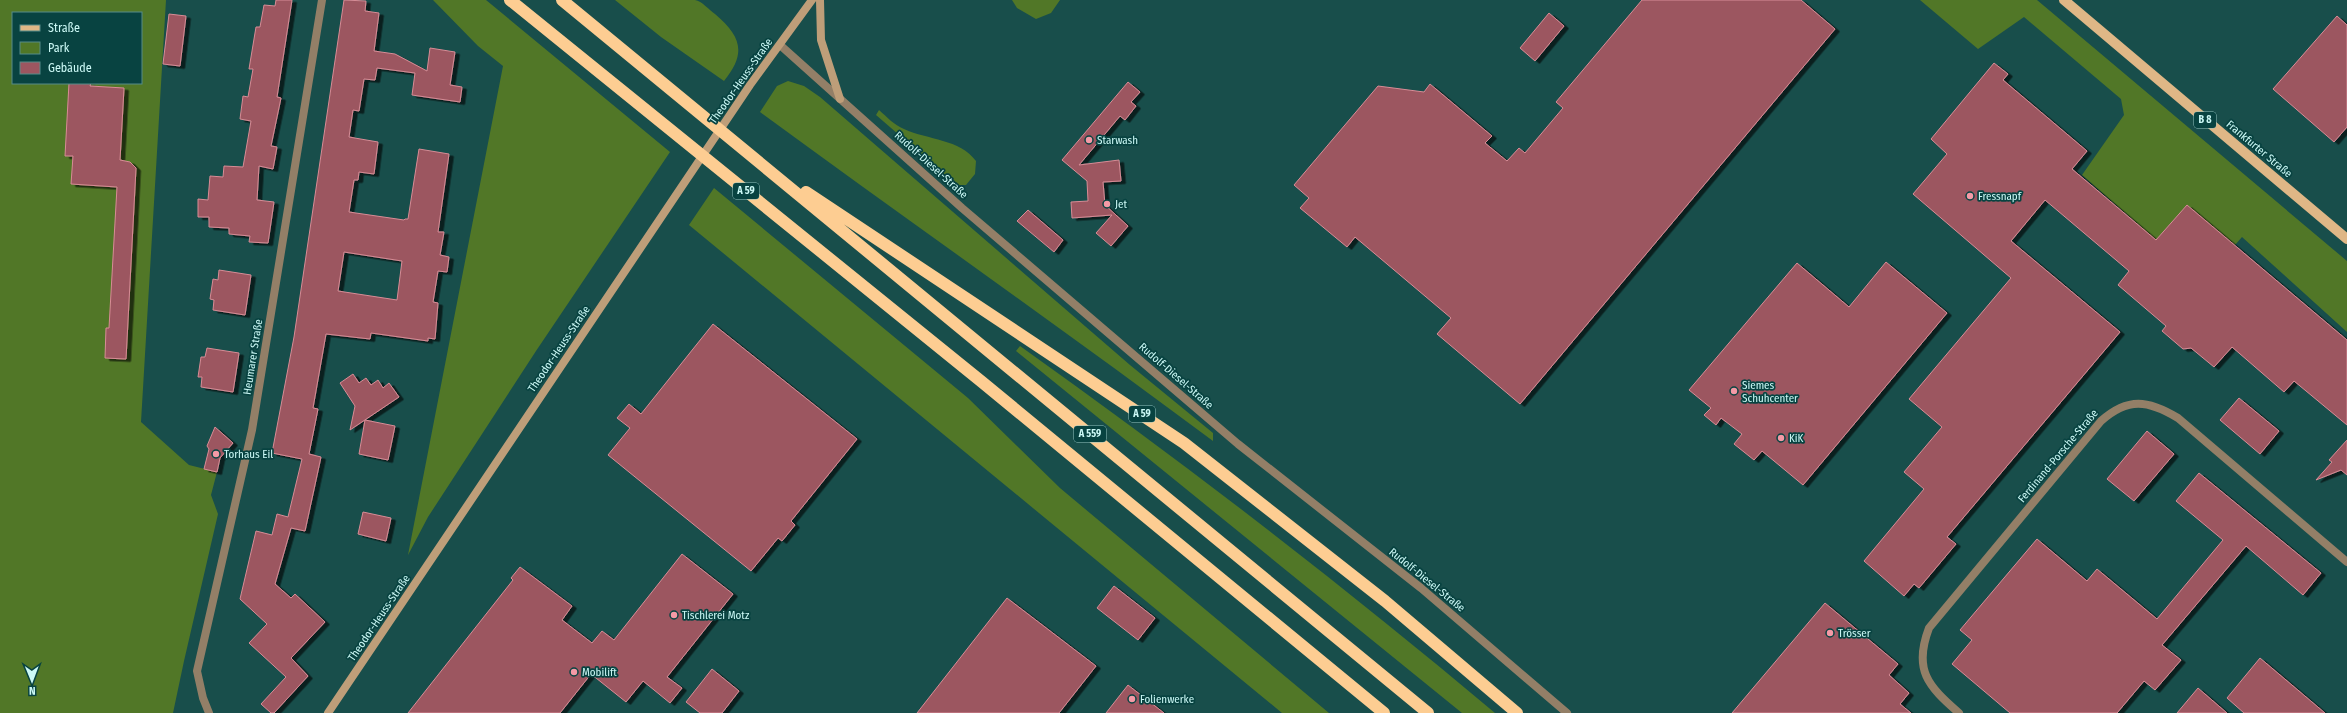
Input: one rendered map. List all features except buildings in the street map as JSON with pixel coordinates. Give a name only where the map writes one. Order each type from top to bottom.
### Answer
[{"type":"highway","name":"A 59","points":[[510,0],[976,377],[1384,713]]},
{"type":"highway","name":"A 59","points":[[562,0],[751,156],[1184,443],[1385,601],[1517,713]]},
{"type":"highway","name":"A 559","points":[[751,156],[1428,713]]},
{"type":"main road","name":"Theodor-Heuss-Straße","points":[[328,713],[750,85],[812,0]]},
{"type":"main road","points":[[820,0],[821,40],[840,99]]},
{"type":"main road","name":"Frankfurter Straße","points":[[2064,0],[2347,239]]},
{"type":"street","name":"Heumarer Straße","points":[[209,713],[203,698],[197,671],[252,430],[322,0]]},
{"type":"street","name":"Rudolf-Diesel-Straße","points":[[780,45],[962,208],[1238,444],[1421,588],[1567,713]]},
{"type":"street","name":"Ferdinand-Porsche-Straße","points":[[1959,713],[1932,687],[1923,667],[1922,646],[1929,628],[2101,421],[2115,409],[2133,404],[2149,404],[2178,418],[2347,562]]},
{"type":"green space","points":[[0,0],[166,0],[141,422],[189,465],[217,472],[211,495],[218,514],[173,713],[0,713]]},
{"type":"green space","points":[[433,0],[486,0],[670,152],[536,351],[428,517],[408,555],[503,66],[478,46]]},
{"type":"green space","points":[[615,0],[695,0],[700,2],[724,22],[735,37],[738,45],[738,53],[736,62],[731,71],[724,81],[661,37]]},
{"type":"green space","points":[[1012,0],[1060,0],[1051,13],[1036,19],[1017,8]]},
{"type":"green space","points":[[1920,0],[2037,0],[2347,261],[2347,332],[2242,237],[2235,245],[2187,205],[2156,240],[2082,175],[2124,115],[2121,99],[2024,17],[1978,49]]},
{"type":"green space","points":[[788,81],[804,86],[820,97],[1130,365],[1213,433],[1213,441],[760,112],[777,86]]},
{"type":"green space","points":[[879,110],[900,127],[913,133],[953,144],[961,148],[976,161],[975,174],[966,185],[957,185],[876,115]]},
{"type":"green space","points":[[714,188],[968,398],[1060,488],[1329,713],[1282,713],[689,225]]},
{"type":"green space","points":[[1020,346],[1202,479],[1379,618],[1495,713],[1462,713],[1016,351]]},
{"type":"place","name":"Starwash","points":[[1089,140]]},
{"type":"place","name":"Fressnapf","points":[[1970,196]]},
{"type":"place","name":"Jet","points":[[1107,204]]},
{"type":"place","name":"Siemes Schuhcenter","points":[[1734,391]]},
{"type":"place","name":"KiK","points":[[1781,438]]},
{"type":"place","name":"Torhaus Eil","points":[[216,454]]},
{"type":"place","name":"Tischlerei Motz","points":[[674,615]]},
{"type":"place","name":"Trösser","points":[[1830,633]]},
{"type":"place","name":"Mobilift","points":[[574,672]]},
{"type":"place","name":"Folienwerke","points":[[1132,699]]}]
